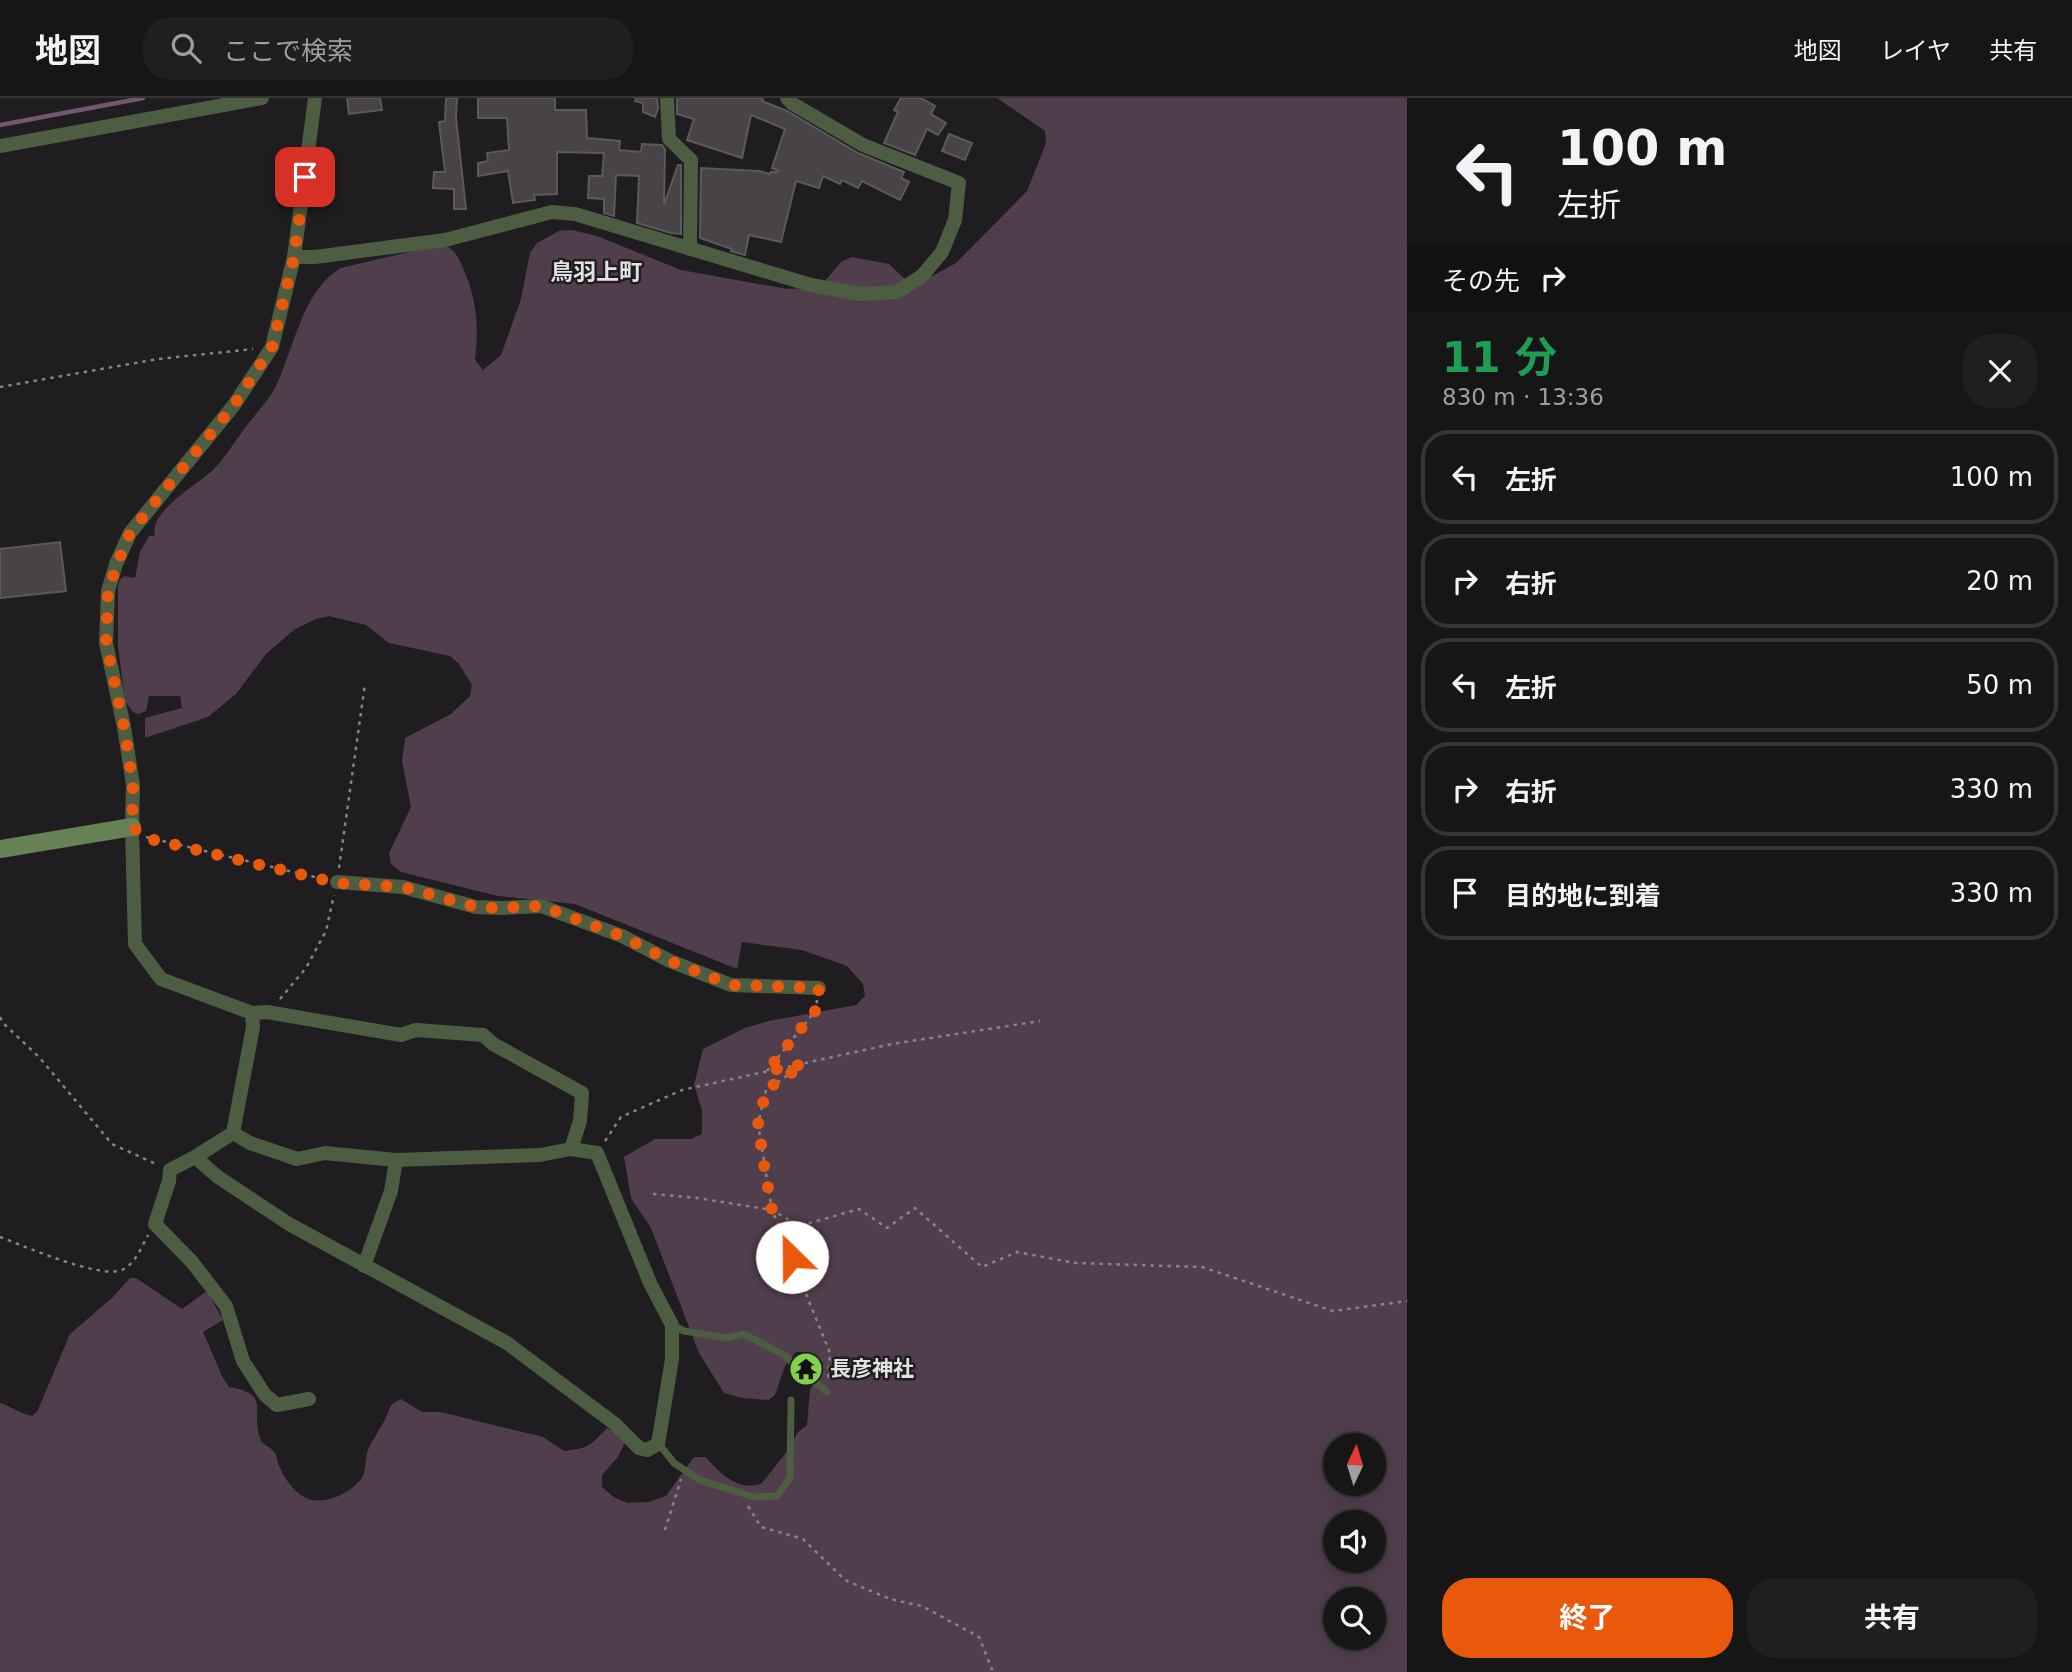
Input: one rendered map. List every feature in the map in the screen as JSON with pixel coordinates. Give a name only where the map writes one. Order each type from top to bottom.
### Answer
[{"type":"street","points":[[0,146],[262,98]]},
{"type":"street","points":[[315,98],[294,257],[272,347],[234,405],[130,533],[108,592],[106,643],[133,785],[135,944],[161,979],[260,1013],[401,1035],[416,1030],[482,1034],[493,1044],[582,1093],[579,1121],[571,1149]]},
{"type":"street","points":[[667,98],[669,139],[691,160],[690,249]]},
{"type":"street","points":[[294,257],[315,257],[445,240],[552,212],[575,214],[811,285],[860,294],[897,292],[922,276],[942,251],[955,220],[959,183],[863,145],[787,98]]},
{"type":"street","points":[[0,849],[132,827]]},
{"type":"street","points":[[337,883],[403,887],[476,907],[541,906],[622,936],[670,961],[731,985],[819,988]]},
{"type":"street","points":[[260,1013],[253,1027],[233,1133],[170,1170],[155,1224],[192,1262],[226,1306],[243,1361],[265,1395],[277,1405],[309,1399]]},
{"type":"street","points":[[195,1157],[218,1177],[289,1224],[508,1343],[615,1423],[639,1448],[647,1450],[658,1444],[672,1359],[672,1325],[650,1283],[597,1153],[571,1149],[540,1156],[396,1160],[325,1153],[297,1159],[250,1143],[233,1133]]},
{"type":"street","points":[[364,1266],[391,1191],[396,1160]]},
{"type":"lane","points":[[672,1325],[684,1331],[726,1338],[744,1334],[784,1355],[827,1392]]},
{"type":"lane","points":[[658,1444],[674,1463],[700,1480],[754,1497],[777,1496],[790,1478],[791,1400]]},
{"type":"path","points":[[0,387],[158,359],[272,347]]},
{"type":"path","points":[[260,1013],[287,993],[306,968],[326,931],[337,883],[365,684]]},
{"type":"path","points":[[132,827],[146,838],[337,883]]},
{"type":"path","points":[[767,1071],[816,1010],[819,988]]},
{"type":"path","points":[[0,1017],[39,1057],[112,1144],[170,1170]]},
{"type":"path","points":[[597,1153],[621,1117],[682,1090],[892,1044],[1040,1021]]},
{"type":"path","points":[[804,1064],[766,1090],[758,1124],[772,1210],[830,1353],[827,1392]]},
{"type":"path","points":[[653,1194],[772,1210],[799,1226],[859,1209],[887,1228],[915,1208],[982,1267],[1017,1252],[1074,1263],[1202,1267],[1333,1311],[1407,1301]]},
{"type":"path","points":[[0,1237],[78,1266],[120,1271],[133,1262],[155,1224]]},
{"type":"path","points":[[665,1530],[684,1469]]},
{"type":"path","points":[[740,1493],[761,1527],[803,1539],[845,1580],[890,1598],[922,1605],[979,1637],[993,1672]]},
{"type":"shaded area","points":[[997,98],[1407,98],[1407,1672],[0,1672],[0,1403],[32,1416],[37,1412],[70,1334],[113,1297],[130,1278],[136,1278],[182,1309],[207,1291],[223,1320],[203,1332],[222,1376],[229,1387],[251,1394],[255,1399],[261,1441],[275,1453],[282,1473],[292,1487],[311,1500],[327,1500],[343,1494],[361,1479],[371,1443],[391,1407],[401,1399],[422,1412],[440,1412],[543,1437],[564,1451],[588,1445],[607,1428],[627,1438],[618,1457],[602,1475],[602,1487],[615,1498],[628,1503],[648,1502],[666,1496],[694,1457],[706,1457],[724,1475],[738,1483],[762,1483],[789,1449],[797,1433],[807,1425],[810,1390],[823,1363],[811,1354],[796,1352],[785,1366],[775,1395],[769,1400],[742,1398],[724,1393],[699,1353],[651,1228],[631,1198],[624,1157],[655,1139],[691,1139],[702,1134],[702,1110],[694,1085],[703,1049],[745,1028],[769,1021],[856,1005],[865,996],[863,984],[847,966],[802,950],[742,942],[737,969],[575,904],[498,896],[401,872],[391,864],[389,853],[411,807],[402,761],[405,738],[451,714],[470,696],[472,685],[459,664],[450,656],[389,643],[366,625],[329,616],[295,629],[266,654],[236,694],[208,717],[145,738],[145,718],[182,708],[180,696],[149,696],[146,711],[138,714],[133,712],[125,701],[118,646],[118,586],[124,576],[135,578],[140,552],[149,536],[155,536],[155,527],[166,509],[217,466],[270,396],[309,304],[328,277],[341,268],[443,244],[450,249],[459,260],[474,302],[477,325],[475,360],[483,370],[501,355],[521,299],[530,253],[537,243],[559,231],[572,230],[597,236],[681,270],[787,289],[813,288],[824,282],[841,262],[852,257],[889,264],[907,281],[932,276],[956,263],[1027,191],[1046,143],[1045,131]]},
{"type":"building","points":[[347,98],[380,98],[382,110],[349,114]]},
{"type":"building","points":[[446,98],[457,98],[456,118],[466,209],[454,209],[454,189],[433,188],[434,172],[445,172],[439,122],[445,121]]},
{"type":"building","points":[[478,98],[555,98],[555,110],[586,110],[587,138],[620,141],[619,150],[641,152],[642,144],[662,145],[665,149],[664,205],[678,165],[681,165],[681,234],[637,223],[639,176],[616,175],[614,216],[604,213],[604,199],[588,198],[589,176],[602,176],[604,153],[557,152],[557,194],[534,195],[535,200],[513,203],[508,171],[478,176],[478,163],[488,161],[487,153],[509,150],[507,118],[478,118]]},
{"type":"building","points":[[636,98],[657,98],[655,117],[643,112],[643,103],[635,101]]},
{"type":"building","points":[[677,98],[763,98],[762,101],[787,111],[858,153],[904,172],[901,178],[909,182],[900,200],[862,181],[858,188],[842,180],[840,184],[823,176],[819,188],[796,181],[781,242],[749,235],[745,255],[731,251],[732,249],[700,238],[701,168],[770,174],[777,172],[778,170],[772,168],[785,129],[751,115],[742,158],[687,140],[694,119],[677,114]]},
{"type":"building","points":[[901,98],[921,98],[935,106],[931,114],[946,123],[938,135],[927,129],[915,155],[884,143],[898,112],[894,110]]},
{"type":"building","points":[[949,134],[972,143],[965,160],[942,151]]},
{"type":"building","points":[[60,542],[66,591],[0,598],[0,549]]},
{"type":"waterway","points":[[0,125],[143,98]]},
{"type":"place","name":"長彦神社","points":[[806,1369]]},
{"type":"district","name":"鳥羽上町","points":[[596,272]]},
{"type":"route","points":[[305,177],[294,257],[272,347],[234,405],[130,533],[108,592],[106,643],[133,785],[132,827],[146,838],[337,883],[403,887],[476,907],[541,906],[622,936],[670,961],[731,985],[819,988],[816,1010],[767,1071],[804,1064],[766,1090],[758,1124],[772,1210],[792,1257]]}]
